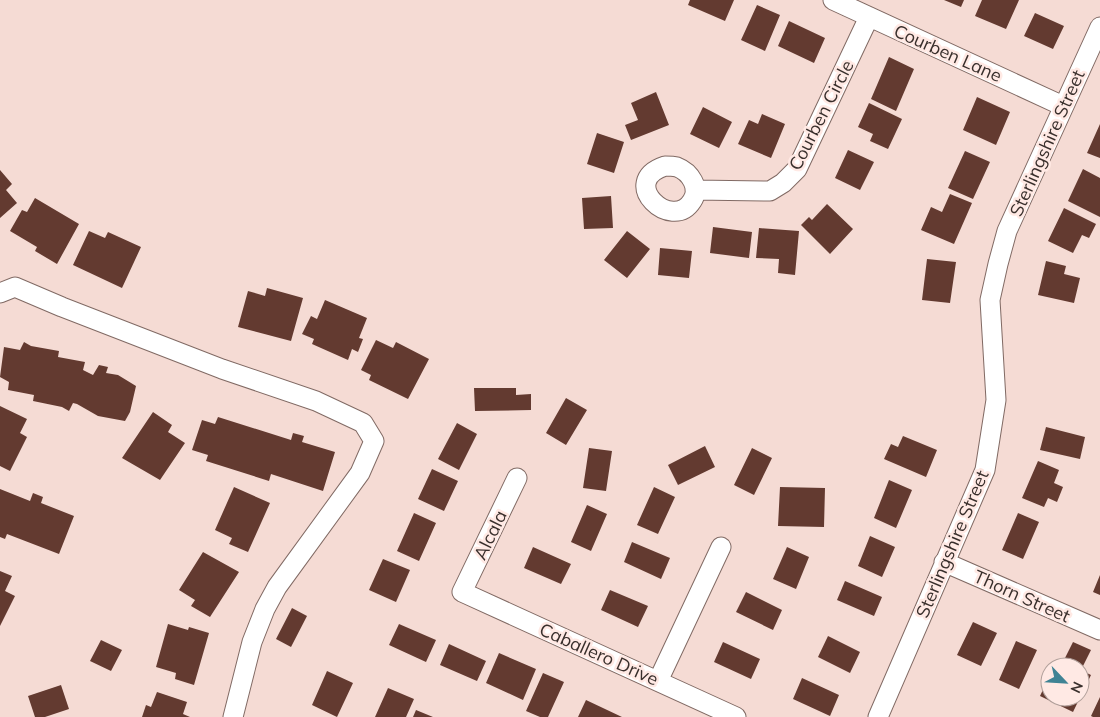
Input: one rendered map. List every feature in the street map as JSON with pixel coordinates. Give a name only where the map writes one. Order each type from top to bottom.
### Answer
[{"type":"street","name":"Courben Lane","points":[[833,0],[1063,106]]},
{"type":"street","name":"Courben Circle","points":[[696,190],[770,191],[783,184],[797,169],[869,17]]},
{"type":"street","name":"Sterlingshire Street","points":[[878,717],[985,470],[996,400],[990,300],[998,264],[1007,231],[1100,27]]},
{"type":"street","points":[[0,293],[15,287],[222,370],[316,401],[363,423],[374,441],[360,473],[277,587],[265,610],[252,642],[233,717]]},
{"type":"street","name":"Alcala","points":[[462,592],[517,478]]},
{"type":"street","points":[[658,681],[720,548]]},
{"type":"street","name":"Thorn Street","points":[[944,562],[1100,630]]},
{"type":"street","name":"Caballero Drive","points":[[462,592],[736,717]]},
{"type":"building","points":[[690,0],[734,0],[725,21],[688,5]]},
{"type":"building","points":[[944,0],[964,0],[961,7]]},
{"type":"building","points":[[982,0],[1019,0],[1006,29],[975,16]]},
{"type":"building","points":[[757,5],[780,15],[765,51],[741,40]]},
{"type":"building","points":[[1035,13],[1064,26],[1053,49],[1024,36]]},
{"type":"building","points":[[789,21],[825,38],[814,63],[778,46]]},
{"type":"building","points":[[889,57],[914,69],[896,111],[871,99]]},
{"type":"building","points":[[656,92],[669,125],[631,140],[625,125],[638,120],[631,103]]},
{"type":"building","points":[[977,97],[1010,112],[996,145],[963,130]]},
{"type":"building","points":[[869,103],[902,119],[888,149],[870,141],[873,134],[858,127]]},
{"type":"building","points":[[703,107],[732,122],[719,148],[690,134]]},
{"type":"building","points":[[762,114],[785,124],[771,158],[738,144],[749,120],[758,124]]},
{"type":"building","points":[[1100,124],[1100,158],[1087,153]]},
{"type":"building","points":[[597,133],[624,142],[614,173],[587,164]]},
{"type":"building","points":[[848,150],[874,162],[860,190],[835,178]]},
{"type":"building","points":[[965,151],[990,162],[973,199],[948,188]]},
{"type":"building","points":[[1083,169],[1100,178],[1100,217],[1068,201]]},
{"type":"building","points":[[0,170],[12,184],[6,190],[17,203],[0,218]]},
{"type":"building","points":[[950,194],[972,203],[954,244],[921,230],[931,207],[942,212]]},
{"type":"building","points":[[611,196],[613,228],[584,229],[582,198]]},
{"type":"building","points":[[35,198],[79,224],[57,264],[35,251],[37,247],[10,231],[22,210],[27,212]]},
{"type":"building","points":[[827,204],[853,229],[830,254],[801,225],[809,217],[812,220]]},
{"type":"building","points":[[1064,208],[1096,224],[1089,238],[1082,235],[1073,253],[1048,241]]},
{"type":"building","points":[[713,227],[752,232],[749,258],[710,253]]},
{"type":"building","points":[[759,228],[799,231],[795,275],[778,273],[779,259],[756,258]]},
{"type":"building","points":[[89,231],[105,238],[108,232],[141,247],[122,288],[73,265]]},
{"type":"building","points":[[627,231],[650,249],[627,278],[604,260]]},
{"type":"building","points":[[660,248],[692,251],[689,278],[658,275]]},
{"type":"building","points":[[927,259],[956,262],[950,303],[922,300]]},
{"type":"building","points":[[1046,261],[1066,266],[1064,274],[1080,278],[1074,303],[1038,295]]},
{"type":"building","points":[[267,288],[303,298],[291,341],[238,327],[248,291],[265,296]]},
{"type":"building","points":[[325,300],[367,318],[359,338],[363,339],[358,352],[352,349],[348,360],[312,344],[314,339],[302,334],[311,316],[317,319]]},
{"type":"building","points":[[376,340],[393,348],[396,342],[429,359],[408,399],[369,380],[371,375],[361,370]]},
{"type":"building","points":[[24,342],[31,346],[59,351],[58,357],[85,362],[83,370],[93,375],[99,365],[108,367],[106,373],[118,375],[136,386],[130,412],[125,421],[98,416],[73,403],[69,411],[62,407],[33,401],[34,395],[8,390],[9,382],[0,377],[4,347],[20,350]]},
{"type":"building","points":[[474,388],[516,388],[516,395],[531,394],[531,410],[475,411]]},
{"type":"building","points":[[566,398],[587,410],[566,445],[546,433]]},
{"type":"building","points":[[0,406],[27,419],[20,433],[27,437],[10,471],[0,466]]},
{"type":"building","points":[[153,412],[172,425],[168,432],[185,443],[160,480],[122,458]]},
{"type":"building","points":[[218,417],[291,440],[293,433],[304,436],[302,442],[335,452],[323,491],[271,474],[269,481],[206,461],[208,455],[192,450],[202,420],[215,424]]},
{"type":"building","points":[[457,423],[477,434],[459,470],[438,459]]},
{"type":"building","points":[[1046,427],[1085,437],[1080,459],[1040,450]]},
{"type":"building","points":[[903,436],[937,450],[926,477],[884,459],[891,444],[898,447]]},
{"type":"building","points":[[705,446],[715,467],[678,485],[668,465]]},
{"type":"building","points":[[589,448],[612,451],[606,491],[583,488]]},
{"type":"building","points":[[752,448],[772,458],[754,495],[734,485]]},
{"type":"building","points":[[1038,461],[1059,470],[1054,483],[1063,487],[1057,502],[1048,498],[1044,507],[1022,498]]},
{"type":"building","points":[[432,469],[458,481],[444,511],[418,499]]},
{"type":"building","points":[[889,480],[912,490],[896,528],[874,518]]},
{"type":"building","points":[[234,487],[270,503],[248,552],[229,544],[232,538],[215,530]]},
{"type":"building","points":[[654,487],[675,497],[658,534],[637,525]]},
{"type":"building","points":[[780,487],[825,488],[824,527],[778,526]]},
{"type":"building","points":[[0,489],[30,501],[33,493],[43,497],[41,503],[74,516],[59,554],[7,534],[5,539],[0,537]]},
{"type":"building","points":[[587,505],[607,514],[591,551],[571,542]]},
{"type":"building","points":[[414,513],[436,523],[419,561],[397,551]]},
{"type":"building","points":[[1018,513],[1039,522],[1023,559],[1002,550]]},
{"type":"building","points":[[870,536],[895,547],[882,577],[858,566]]},
{"type":"building","points":[[632,542],[670,558],[661,579],[624,562]]},
{"type":"building","points":[[533,547],[571,564],[561,584],[524,568]]},
{"type":"building","points":[[787,547],[809,557],[796,589],[773,579]]},
{"type":"building","points":[[203,552],[239,572],[210,617],[191,606],[195,600],[179,590]]},
{"type":"building","points":[[383,559],[410,570],[396,602],[369,590]]},
{"type":"building","points":[[0,571],[12,576],[5,591],[15,596],[0,626]]},
{"type":"building","points":[[1100,575],[1100,595],[1093,592]]},
{"type":"building","points":[[845,581],[882,597],[874,616],[837,600]]},
{"type":"building","points":[[610,590],[648,606],[638,627],[601,610]]},
{"type":"building","points":[[746,592],[782,610],[773,630],[736,612]]},
{"type":"building","points":[[292,608],[307,616],[291,647],[276,639]]},
{"type":"building","points":[[973,622],[997,633],[981,666],[957,655]]},
{"type":"building","points":[[168,624],[188,630],[189,627],[209,633],[194,685],[175,679],[176,673],[156,667]]},
{"type":"building","points":[[399,624],[436,640],[426,662],[389,645]]},
{"type":"building","points":[[828,636],[860,652],[850,673],[818,657]]},
{"type":"building","points":[[101,640],[122,650],[111,671],[90,661]]},
{"type":"building","points":[[1016,641],[1037,650],[1019,689],[999,680]]},
{"type":"building","points":[[723,642],[760,659],[751,679],[714,662]]},
{"type":"building","points":[[1073,642],[1091,650],[1088,657],[1066,657]]},
{"type":"building","points":[[449,644],[486,661],[477,681],[440,665]]},
{"type":"building","points":[[499,653],[536,669],[523,700],[486,683]]},
{"type":"building","points":[[327,671],[353,683],[337,717],[312,705]]},
{"type":"building","points":[[543,673],[564,682],[548,717],[540,717],[526,711]]},
{"type":"building","points":[[802,678],[839,695],[830,716],[793,699]]},
{"type":"building","points":[[61,685],[69,709],[45,717],[35,717],[28,696]]},
{"type":"building","points":[[388,688],[414,699],[406,717],[375,717]]},
{"type":"building","points":[[157,692],[187,702],[183,714],[190,717],[142,717],[146,705],[151,707]]},
{"type":"building","points":[[1100,697],[1100,717],[1093,717],[1091,716]]},
{"type":"building","points":[[586,700],[622,717],[578,717]]},
{"type":"building","points":[[1063,707],[1075,707],[1073,712]]},
{"type":"building","points":[[416,710],[433,717],[413,717]]}]
